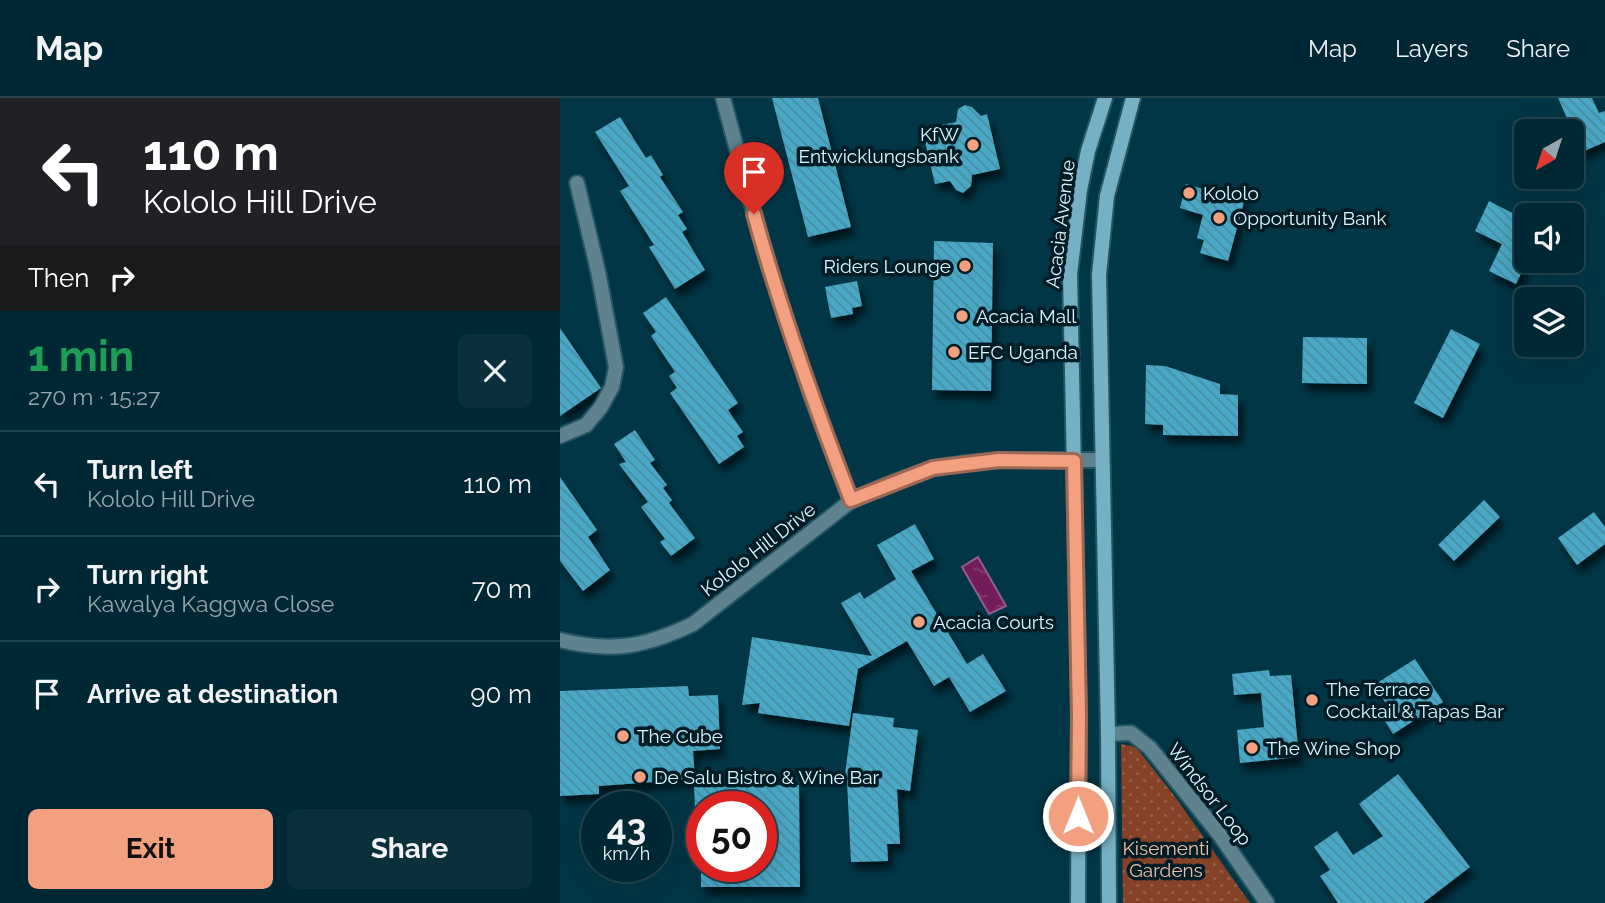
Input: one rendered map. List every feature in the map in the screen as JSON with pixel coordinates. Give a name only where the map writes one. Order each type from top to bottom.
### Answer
[{"type":"main road","name":"Acacia Avenue","points":[[1078,903],[1079,715],[1070,274],[1080,190],[1088,151],[1105,98]]},
{"type":"main road","points":[[1109,903],[1099,275],[1107,197],[1133,98]]},
{"type":"street","points":[[723,98],[767,261],[812,398],[851,500]]},
{"type":"street","points":[[560,436],[586,425],[601,407],[612,387],[616,367],[598,271],[577,183]]},
{"type":"street","name":"Kololo Hill Drive","points":[[560,640],[590,648],[633,646],[668,636],[693,624],[851,500],[933,468],[999,460],[1102,460]]},
{"type":"street","name":"Windsor Loop","points":[[1108,734],[1130,733],[1150,748],[1219,834],[1267,903]]},
{"type":"green space","name":"Kisementi Gardens","points":[[1121,744],[1136,747],[1176,798],[1250,903],[1123,903]]},
{"type":"water","points":[[978,557],[1006,606],[989,614],[962,567]]},
{"type":"building","points":[[772,98],[818,98],[851,227],[808,237]]},
{"type":"building","points":[[1558,98],[1592,98],[1599,113],[1605,111],[1605,142],[1584,151],[1584,119],[1567,119]]},
{"type":"building","points":[[965,105],[972,107],[981,116],[987,114],[1000,169],[972,175],[971,186],[963,193],[956,190],[950,181],[935,184],[922,129],[956,122],[958,109]]},
{"type":"building","points":[[620,117],[646,158],[651,155],[663,175],[660,177],[683,212],[678,215],[687,229],[682,232],[705,270],[675,289],[649,247],[654,245],[620,191],[629,186],[595,132]]},
{"type":"building","points":[[1186,184],[1210,191],[1212,185],[1243,193],[1241,201],[1244,202],[1228,261],[1200,253],[1204,240],[1197,238],[1203,215],[1180,208]]},
{"type":"building","points":[[1489,201],[1514,214],[1514,273],[1521,273],[1516,284],[1489,271],[1502,244],[1475,231]]},
{"type":"building","name":"Acacia Mall","points":[[934,241],[993,243],[991,391],[932,390]]},
{"type":"building","points":[[857,281],[862,306],[852,308],[853,314],[831,318],[825,287]]},
{"type":"building","points":[[666,297],[738,403],[728,410],[743,432],[737,436],[744,447],[719,464],[670,393],[677,388],[669,376],[675,372],[651,336],[656,332],[643,313]]},
{"type":"building","points":[[560,328],[601,388],[560,416]]},
{"type":"building","points":[[1451,329],[1480,344],[1443,418],[1414,403]]},
{"type":"building","points":[[1303,337],[1367,338],[1367,384],[1302,383]]},
{"type":"building","points":[[1146,365],[1165,366],[1220,384],[1220,394],[1238,395],[1238,436],[1163,435],[1163,425],[1145,424]]},
{"type":"building","points":[[635,430],[655,460],[650,463],[667,485],[663,488],[672,500],[669,503],[695,538],[671,556],[660,542],[665,539],[641,507],[648,502],[619,464],[626,462],[614,444]]},
{"type":"building","points":[[560,477],[597,530],[588,537],[610,570],[583,591],[560,561]]},
{"type":"building","points":[[1484,500],[1500,517],[1454,561],[1438,545]]},
{"type":"building","points":[[1594,512],[1605,527],[1605,544],[1577,565],[1558,538]]},
{"type":"building","points":[[915,524],[934,559],[911,571],[967,664],[983,654],[1006,691],[970,712],[949,677],[934,686],[907,641],[858,669],[849,726],[758,713],[760,703],[742,705],[752,637],[872,656],[841,603],[860,592],[864,599],[896,579],[877,545]]},
{"type":"building","points":[[1415,659],[1443,702],[1393,734],[1383,718],[1392,713],[1374,685]]},
{"type":"building","points":[[1269,670],[1270,676],[1291,675],[1299,757],[1240,763],[1237,730],[1264,727],[1261,693],[1234,695],[1232,674]]},
{"type":"building","points":[[688,686],[689,696],[718,695],[720,749],[693,751],[695,779],[599,786],[599,791],[581,791],[581,795],[560,796],[560,691]]},
{"type":"building","points":[[853,713],[894,718],[893,727],[918,730],[910,791],[897,789],[900,844],[887,844],[888,861],[851,862],[847,782],[844,782]]},
{"type":"building","points":[[1398,774],[1470,867],[1423,903],[1338,903],[1320,876],[1330,870],[1314,847],[1337,831],[1353,855],[1383,836],[1359,804]]},
{"type":"building","points":[[799,785],[800,887],[701,887],[701,882],[777,882],[777,791],[694,791],[694,787]]},
{"type":"place","name":"KfW Entwicklungsbank","points":[[973,145]]},
{"type":"place","name":"Kololo","points":[[1189,193]]},
{"type":"place","name":"Opportunity Bank","points":[[1219,218]]},
{"type":"place","name":"Riders Lounge","points":[[965,266]]},
{"type":"place","name":"Acacia Mall","points":[[962,316]]},
{"type":"place","name":"EFC Uganda","points":[[954,352]]},
{"type":"place","name":"Acacia Courts","points":[[919,622]]},
{"type":"place","name":"The Terrace Cocktail & Tapas Bar","points":[[1312,700]]},
{"type":"place","name":"The Cube","points":[[623,736]]},
{"type":"place","name":"The Wine Shop","points":[[1252,748]]},
{"type":"place","name":"De Salu Bistro & Wine Bar","points":[[640,777]]},
{"type":"route","points":[[754,214],[812,398],[851,500],[933,468],[999,460],[1074,461],[1079,715],[1078,816]]}]
